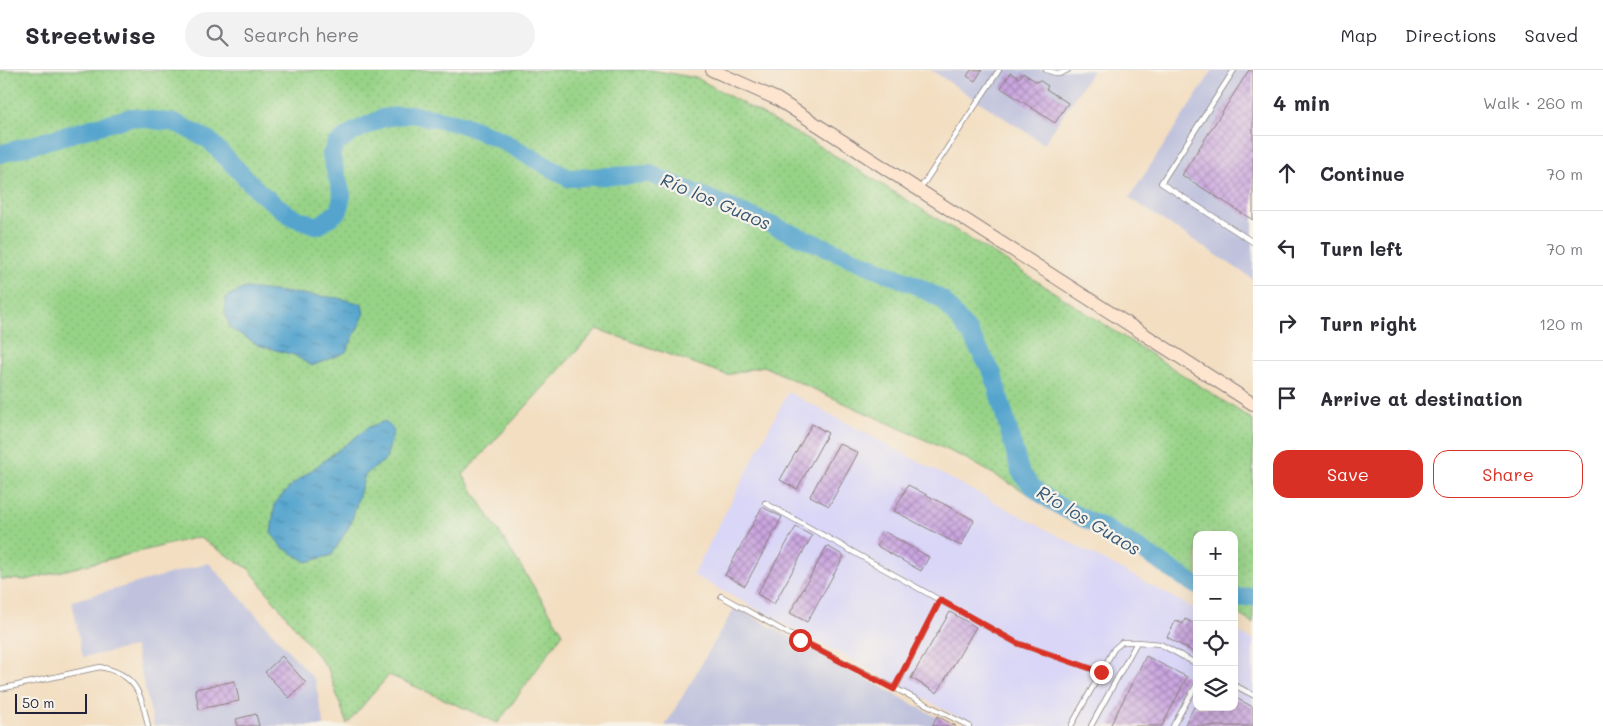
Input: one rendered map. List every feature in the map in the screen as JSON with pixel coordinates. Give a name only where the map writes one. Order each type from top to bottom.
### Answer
[{"type":"street","points":[[712,70],[777,99],[1253,404]]},
{"type":"lane","points":[[919,190],[999,70]]},
{"type":"lane","points":[[1046,70],[1059,74],[1068,70]]},
{"type":"lane","points":[[1234,70],[1161,183],[1253,242]]},
{"type":"lane","points":[[766,503],[1017,643],[1101,672]]},
{"type":"lane","points":[[720,596],[800,640],[969,726]]},
{"type":"lane","points":[[894,689],[940,600]]},
{"type":"lane","points":[[1071,726],[1114,649],[1122,642],[1160,644],[1193,662]]},
{"type":"lane","points":[[1091,726],[1137,642]]},
{"type":"lane","points":[[0,689],[100,667],[112,669],[134,685],[142,698],[148,726]]},
{"type":"lane","points":[[1238,687],[1253,695]]},
{"type":"lane","points":[[1173,726],[1193,691]]},
{"type":"shaded area","points":[[931,70],[1093,70],[1044,144]]},
{"type":"shaded area","points":[[1213,70],[1253,70],[1253,279],[1129,198]]},
{"type":"shaded area","points":[[788,392],[1193,608],[1193,711],[1238,711],[1238,632],[1253,640],[1253,726],[975,726],[693,575]]},
{"type":"shaded area","points":[[209,563],[315,680],[324,726],[154,726],[135,647],[83,657],[72,601]]},
{"type":"shaded area","points":[[735,607],[953,726],[665,726]]},
{"type":"green space","points":[[0,70],[651,70],[697,78],[816,144],[1004,260],[1253,420],[1253,623],[1238,614],[1238,531],[1193,531],[1193,588],[967,459],[763,366],[727,375],[597,329],[463,475],[563,633],[498,723],[389,675],[347,724],[328,669],[249,569],[198,537],[26,580],[0,579]]},
{"type":"water","points":[[245,288],[338,298],[362,304],[364,315],[346,352],[312,366],[294,355],[258,345],[230,328],[225,314],[226,297]]},
{"type":"water","points":[[385,421],[394,430],[386,459],[365,475],[351,523],[332,555],[307,562],[282,547],[271,533],[275,503],[293,484],[369,427]]},
{"type":"building","points":[[971,70],[982,70],[975,81],[967,76]]},
{"type":"building","points":[[1249,70],[1253,70],[1253,220],[1182,175]]},
{"type":"building","points":[[1010,73],[1019,78],[1023,73],[1037,82],[1039,80],[1048,86],[1046,89],[1068,103],[1055,123],[1001,88]]},
{"type":"building","points":[[812,424],[828,433],[797,489],[780,480]]},
{"type":"building","points":[[839,443],[858,453],[829,506],[810,496]]},
{"type":"building","points":[[908,485],[974,520],[961,546],[894,511]]},
{"type":"building","points":[[762,507],[782,517],[745,586],[725,575]]},
{"type":"building","points":[[796,527],[812,536],[774,604],[757,594]]},
{"type":"building","points":[[885,532],[929,557],[921,571],[877,546]]},
{"type":"building","points":[[827,546],[844,556],[807,622],[790,613]]},
{"type":"building","points":[[950,612],[976,627],[937,693],[911,678]]},
{"type":"building","points":[[1185,619],[1193,623],[1193,652],[1167,637],[1176,620],[1183,624]]},
{"type":"building","points":[[282,656],[306,683],[289,698],[265,672]]},
{"type":"building","points":[[1146,656],[1187,677],[1162,726],[1110,726]]},
{"type":"building","points":[[235,681],[239,701],[199,709],[195,689]]},
{"type":"building","points":[[1238,699],[1253,707],[1253,726],[1184,726],[1193,709],[1193,711],[1238,711]]},
{"type":"building","points":[[256,714],[259,726],[238,726],[236,719]]},
{"type":"building","points":[[937,716],[956,726],[932,726]]},
{"type":"waterway","name":"Río los Guaos","points":[[0,154],[131,117],[176,123],[209,140],[259,192],[292,217],[318,226],[339,211],[342,195],[331,155],[335,145],[353,132],[383,118],[411,114],[461,124],[499,139],[568,178],[650,174],[915,285],[943,300],[970,334],[993,374],[1020,471],[1028,482],[1038,492],[1063,508],[1115,534],[1193,583]]},
{"type":"waterway","name":"Río los Guaos","points":[[1238,598],[1253,596]]},
{"type":"route","points":[[800,640],[894,689],[940,600],[1017,643],[1101,672]]}]
